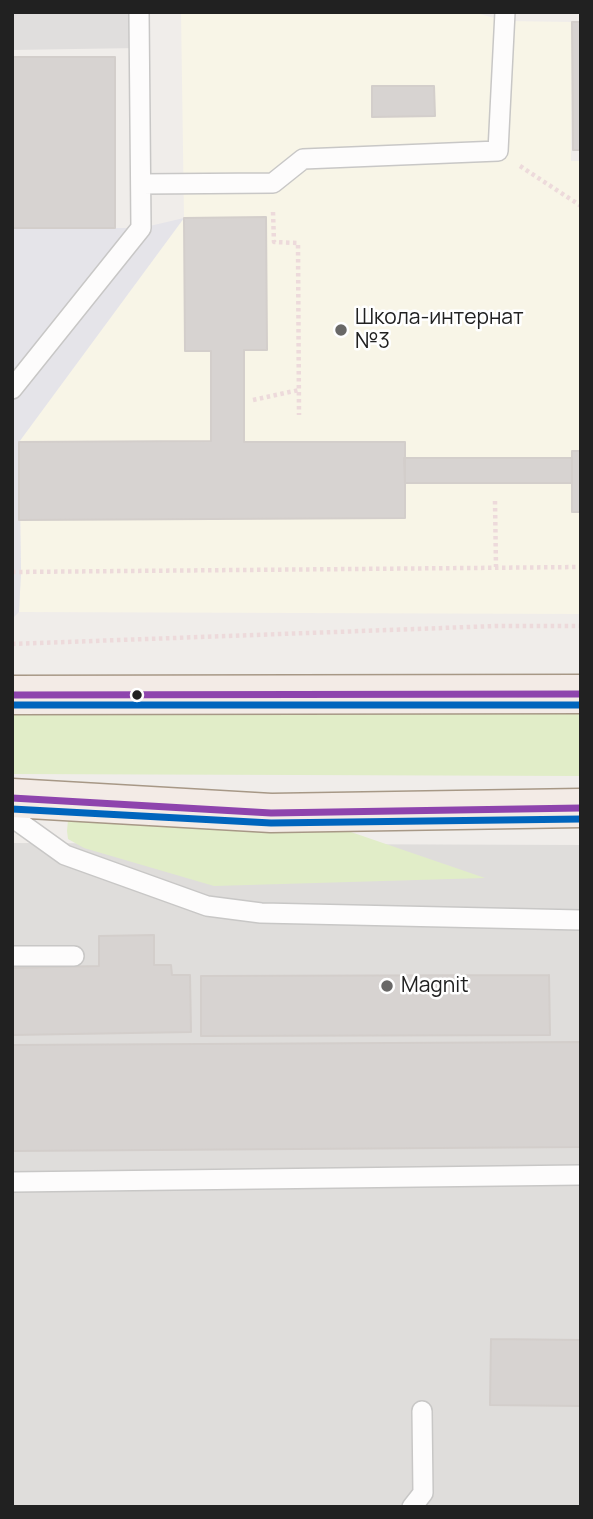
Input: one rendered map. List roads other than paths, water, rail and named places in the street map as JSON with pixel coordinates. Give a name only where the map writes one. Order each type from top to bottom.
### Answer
[{"type":"main road","points":[[12,695],[581,694]]},
{"type":"main road","points":[[12,798],[271,813],[581,808]]},
{"type":"lane","points":[[12,389],[141,228],[139,12]]},
{"type":"lane","points":[[141,184],[272,183],[303,159],[498,151],[505,12]]},
{"type":"lane","points":[[12,817],[65,855],[207,906],[261,913],[581,920]]},
{"type":"lane","points":[[12,956],[74,956]]},
{"type":"lane","points":[[12,1182],[581,1175]]},
{"type":"lane","points":[[412,1507],[423,1493],[422,1411]]},
{"type":"place","name":"Школа-интернат №3","points":[[341,330]]},
{"type":"place","name":"Magnit","points":[[387,986]]}]
